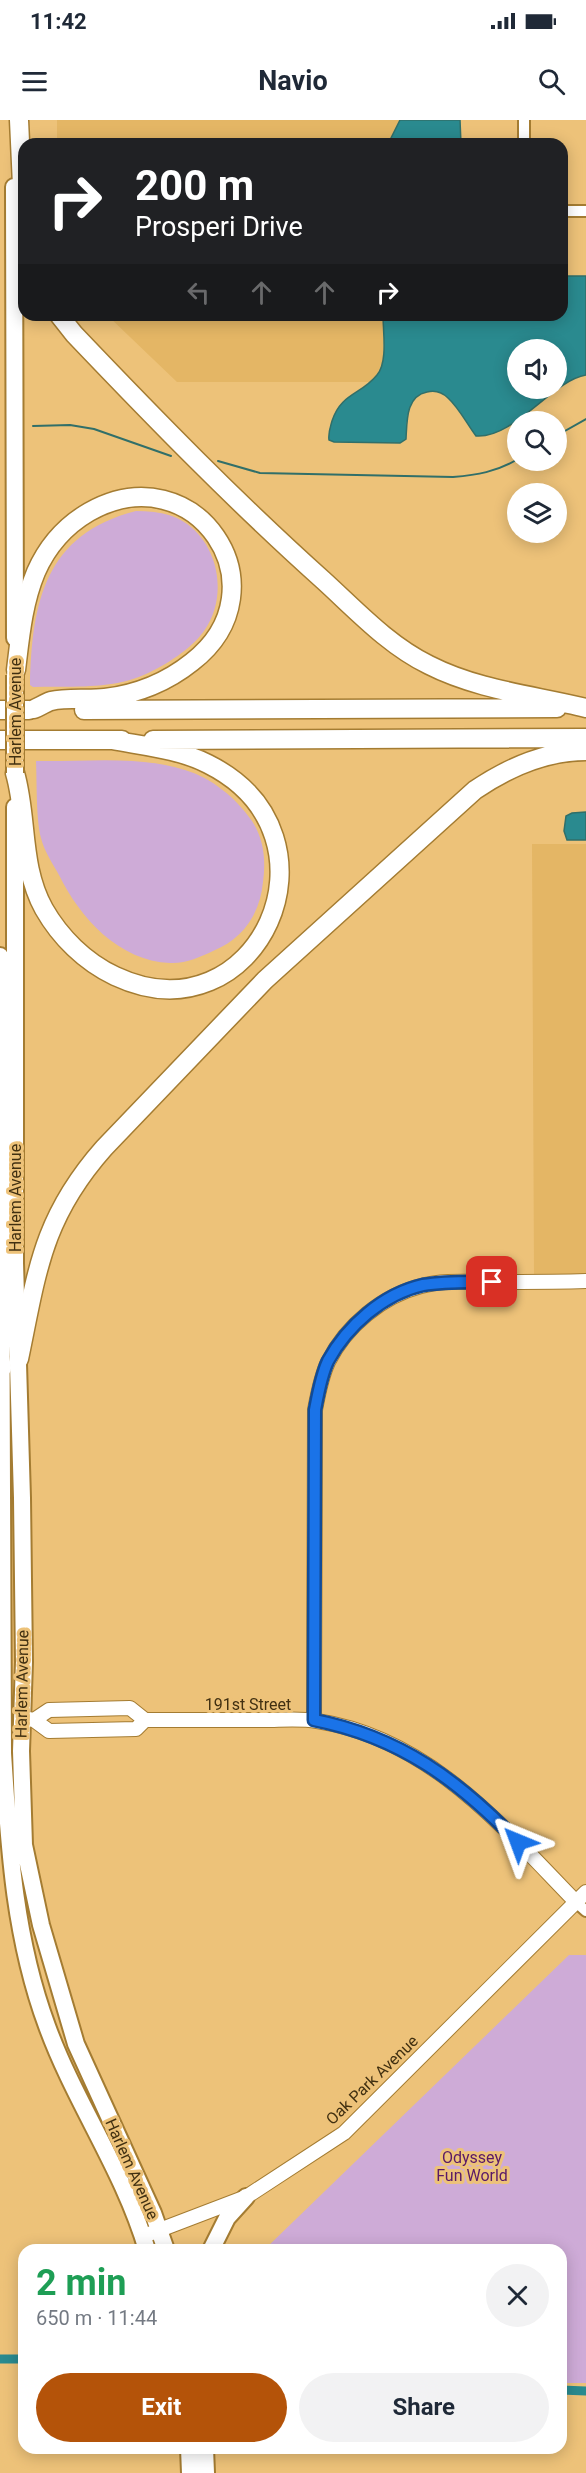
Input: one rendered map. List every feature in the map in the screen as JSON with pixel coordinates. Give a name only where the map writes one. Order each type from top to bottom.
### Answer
[{"type":"highway","points":[[19,120],[20,138]]},
{"type":"highway","points":[[64,321],[204,468],[308,567],[396,644],[427,664],[465,681],[586,708]]},
{"type":"highway","points":[[15,673],[26,604],[36,573],[54,543],[83,516],[105,504],[125,498],[157,498],[174,502],[190,510],[204,521],[216,536],[228,561],[232,585],[231,598],[220,630],[203,652],[168,678],[139,691],[105,698],[51,701],[34,709]]},
{"type":"highway","points":[[0,710],[586,708]]},
{"type":"highway","points":[[0,740],[586,738]]},
{"type":"highway","points":[[15,773],[22,798],[26,858],[33,883],[50,918],[69,942],[98,967],[136,985],[173,988],[194,985],[216,977],[231,969],[255,947],[265,933],[274,912],[280,889],[280,866],[270,825],[242,787],[210,765],[177,753],[112,740]]},
{"type":"highway","points":[[19,1359],[39,1260],[47,1236],[59,1210],[82,1173],[104,1148],[265,980],[467,796],[513,767],[558,753],[586,751]]},
{"type":"main road","name":"Harlem Avenue","points":[[14,120],[15,1263],[19,1359],[24,1662],[28,1719],[24,1845],[41,1926],[76,2044],[164,2244]]},
{"type":"main road","name":"Harlem Avenue","points":[[0,956],[1,1718],[11,1872],[18,1921],[31,1977],[46,2025],[135,2213],[145,2243]]},
{"type":"main road","points":[[214,2244],[227,2218],[246,2197]]},
{"type":"main road","points":[[189,2454],[190,2473]]},
{"type":"main road","points":[[205,2454],[206,2473]]},
{"type":"street","points":[[524,120],[524,138]]},
{"type":"street","points":[[568,211],[586,211]]},
{"type":"street","points":[[314,1720],[315,1410],[327,1363],[340,1342],[376,1306],[398,1294],[421,1286],[446,1282],[586,1281]]},
{"type":"street","name":"191st Street","points":[[1,1718],[28,1719],[49,1710],[130,1708],[145,1720],[314,1720],[336,1724],[385,1741],[439,1771],[489,1812],[581,1907]]},
{"type":"street","name":"191st Street","points":[[28,1719],[49,1731],[136,1729],[145,1720]]},
{"type":"street","name":"Oak Park Avenue","points":[[145,2243],[159,2230],[246,2197],[344,2133],[581,1907],[586,1892]]},
{"type":"shaded area","points":[[57,120],[400,120],[391,138],[57,138]]},
{"type":"shaded area","points":[[113,321],[383,321],[383,360],[377,375],[369,382],[177,382]]},
{"type":"shaded area","points":[[532,844],[586,844],[586,1274],[534,1274]]},
{"type":"green space","points":[[136,511],[172,516],[187,524],[200,536],[209,550],[218,582],[217,599],[204,631],[178,656],[133,679],[105,685],[33,687],[30,685],[35,626],[40,600],[50,576],[63,554],[81,536],[105,522]]},
{"type":"green space","points":[[36,761],[149,762],[185,770],[205,778],[223,790],[239,804],[252,821],[263,850],[264,874],[261,894],[254,915],[248,924],[224,946],[192,960],[176,963],[151,960],[118,946],[103,934],[78,907],[44,848],[38,821]]},
{"type":"green space","name":"Odyssey Fun World","points":[[569,1955],[586,1955],[586,2383],[567,2383],[567,2244],[270,2244]]},
{"type":"water","points":[[400,120],[460,120],[461,138],[391,138]]},
{"type":"water","points":[[568,276],[586,276],[586,375],[567,383],[567,339],[507,339],[507,399],[545,399],[529,411],[507,411],[507,427],[490,434],[476,436],[448,398],[438,392],[430,391],[420,394],[411,404],[406,439],[400,443],[329,440],[336,412],[346,399],[371,382],[377,375],[384,355],[383,321],[568,321]]},
{"type":"water","points":[[586,812],[586,840],[567,840],[564,831],[566,816]]},
{"type":"waterway","points":[[567,430],[586,419]]},
{"type":"waterway","points":[[33,426],[70,425],[94,429],[171,456]]},
{"type":"waterway","points":[[218,461],[260,473],[453,477],[486,472],[507,464]]},
{"type":"waterway","points":[[0,2359],[18,2359]]},
{"type":"waterway","points":[[567,2390],[586,2391]]},
{"type":"route","points":[[492,1282],[446,1282],[421,1286],[398,1294],[376,1306],[358,1322],[340,1342],[327,1363],[319,1386],[315,1410],[314,1720],[336,1724],[385,1741],[420,1759],[460,1787],[489,1812],[518,1842]]}]
